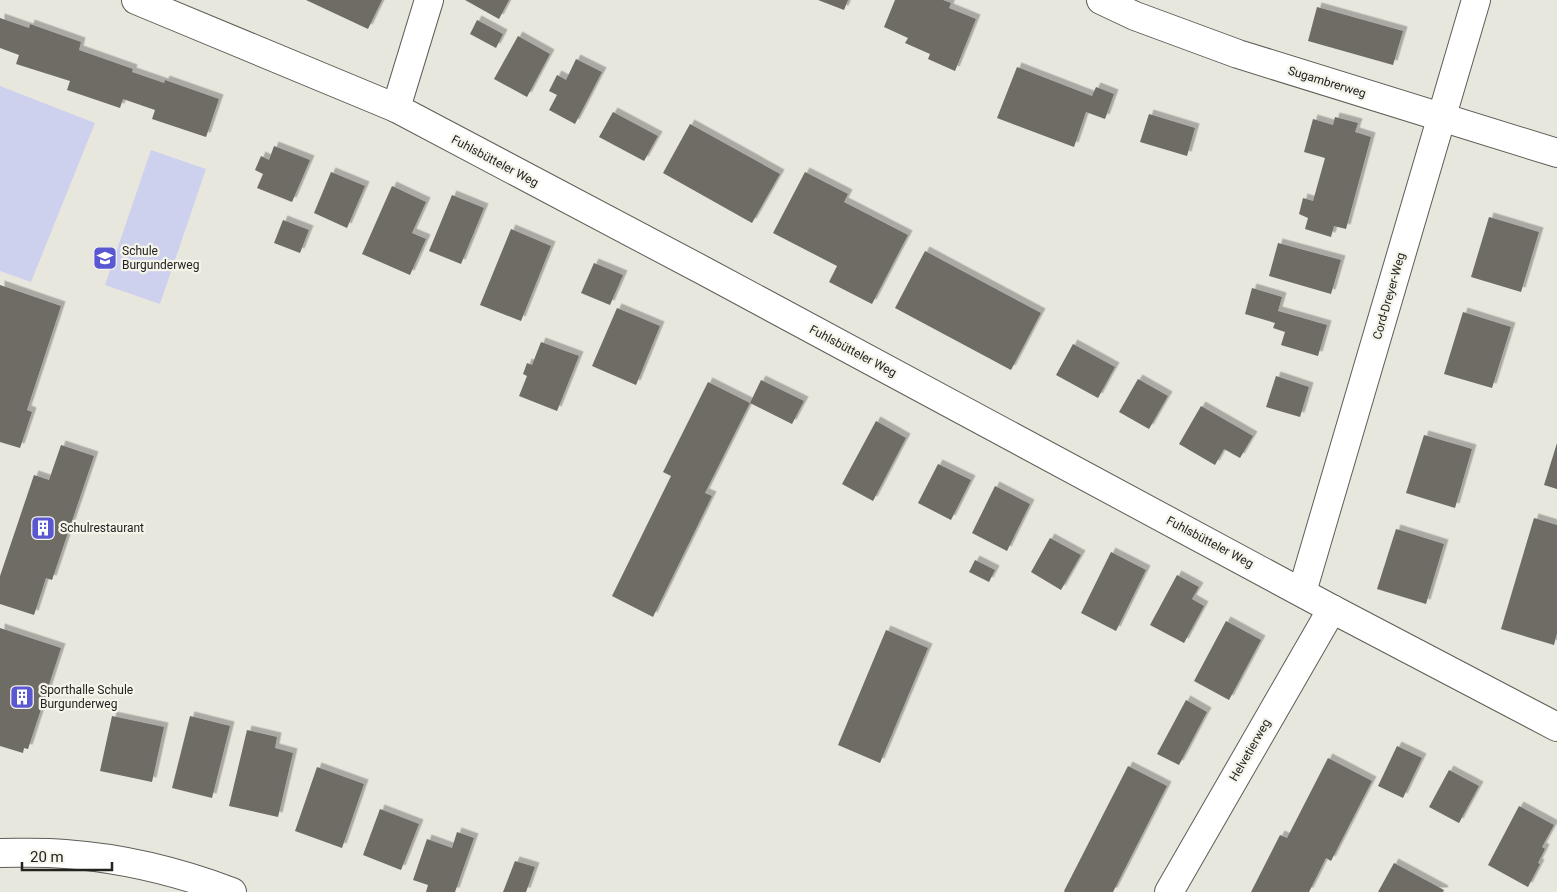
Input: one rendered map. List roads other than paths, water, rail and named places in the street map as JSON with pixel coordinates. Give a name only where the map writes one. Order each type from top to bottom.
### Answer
[{"type":"street","name":"Fuhlsbütteler Weg","points":[[136,0],[396,108],[741,290],[1332,609],[1557,727]]},
{"type":"street","points":[[396,108],[429,0]]},
{"type":"street","name":"Sugambrerweg","points":[[1101,0],[1135,16],[1238,54],[1557,153]]},
{"type":"street","name":"Cord-Dreyer-Weg","points":[[1302,592],[1476,0]]},
{"type":"street","name":"Helvetierweg","points":[[1169,892],[1332,609]]},
{"type":"street","points":[[0,853],[66,854],[113,860],[178,874],[232,892]]},
{"type":"place","name":"Schule Burgunderweg","points":[[105,258]]},
{"type":"place","name":"Schulrestaurant","points":[[43,528]]},
{"type":"place","name":"Sporthalle Schule Burgunderweg","points":[[22,697]]}]
